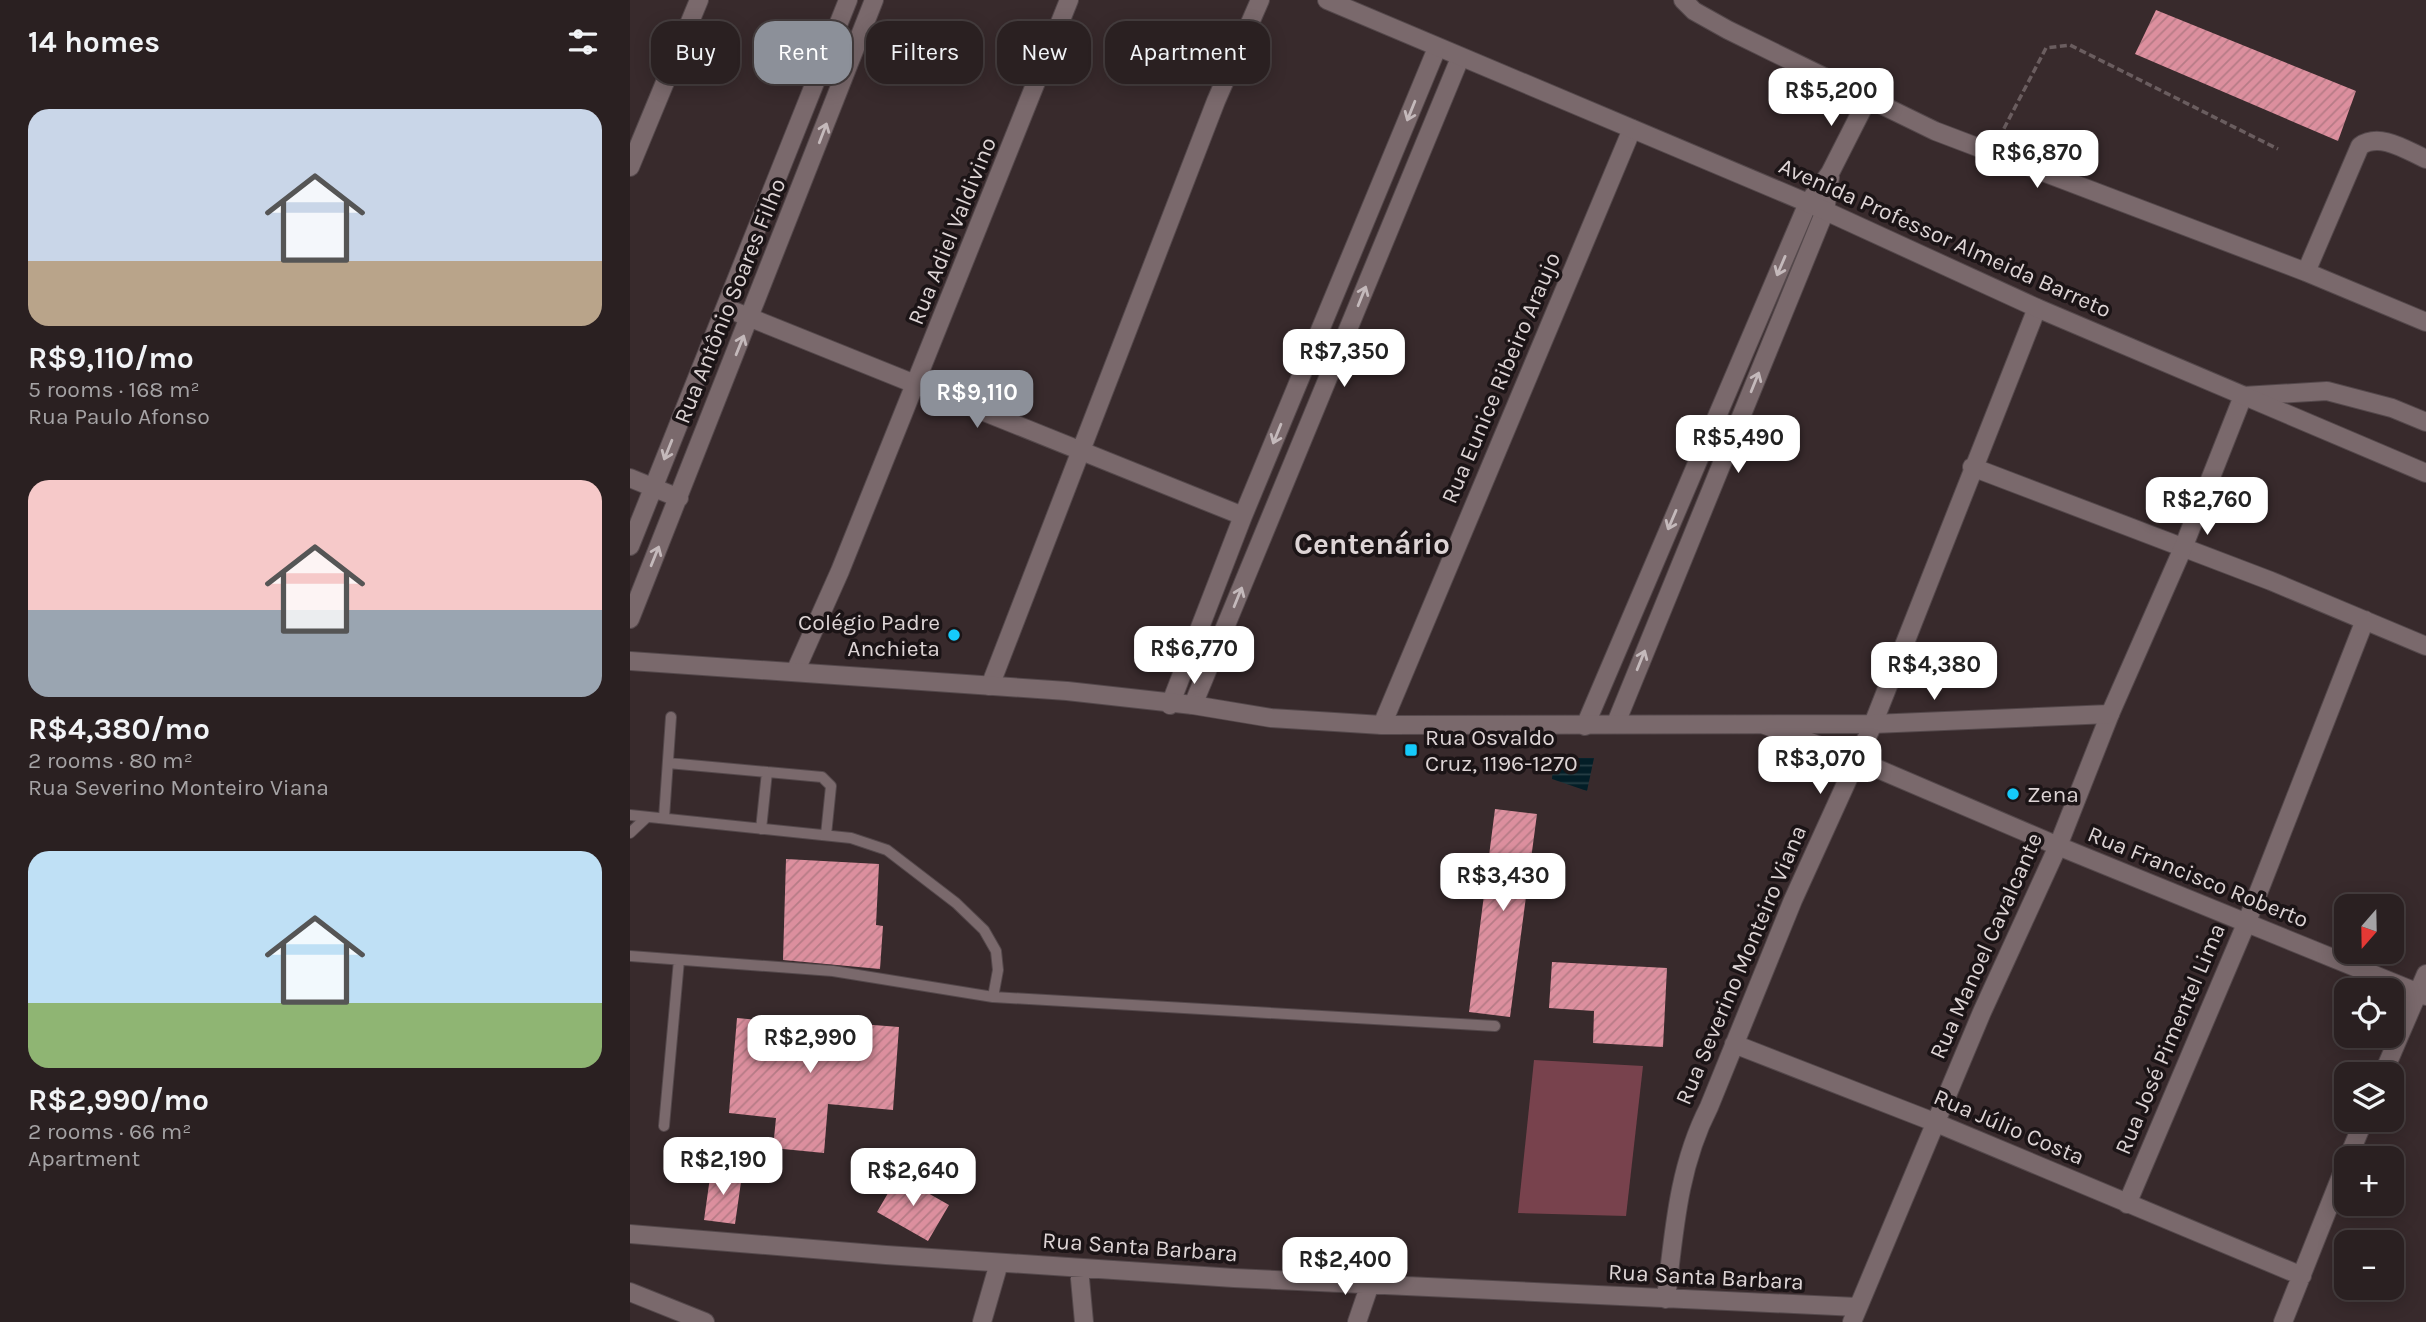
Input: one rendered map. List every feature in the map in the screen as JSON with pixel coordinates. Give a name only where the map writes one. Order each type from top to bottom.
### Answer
[{"type":"street","points":[[630,167],[699,0]]},
{"type":"street","name":"Rua Antônio Soares Filho","points":[[630,546],[848,0]]},
{"type":"street","name":"Rua Antônio Soares Filho","points":[[630,619],[751,318],[874,0]]},
{"type":"street","name":"Rua Adiel Valdivino","points":[[795,672],[840,571],[1069,0]]},
{"type":"street","points":[[990,685],[1216,101],[1260,0]]},
{"type":"street","name":"Avenida Professor Almeida Barreto","points":[[1327,0],[1808,203],[2037,308],[2426,473]]},
{"type":"street","points":[[1683,0],[1694,11],[1728,30],[1867,100],[1992,153],[2306,272],[2426,322]]},
{"type":"street","points":[[1170,705],[1243,516],[1437,48]]},
{"type":"street","points":[[1193,705],[1460,58]]},
{"type":"street","points":[[1584,726],[1808,203],[1830,173],[1867,100]]},
{"type":"street","name":"Rua Eunice Ribeiro Araujo","points":[[1382,724],[1632,129]]},
{"type":"street","points":[[2306,272],[2360,146],[2368,140],[2379,140],[2426,159]]},
{"type":"street","points":[[1616,723],[1825,211],[1830,173]]},
{"type":"street","points":[[726,308],[1243,516]]},
{"type":"street","name":"Rua Severino Monteiro Viana","points":[[1665,1299],[1681,1179],[1693,1138],[1793,900],[1873,724],[1972,467],[2037,308]]},
{"type":"street","points":[[2243,396],[2327,391],[2392,408],[2426,422]]},
{"type":"street","name":"Rua Manoel Cavalcante","points":[[1855,1315],[1934,1122],[2058,846],[2110,714],[2183,548],[2243,396]]},
{"type":"street","points":[[1972,467],[2426,646]]},
{"type":"street","points":[[630,478],[679,498]]},
{"type":"street","name":"Rua José Pimentel Lima","points":[[2127,1204],[2246,924],[2365,620]]},
{"type":"street","points":[[630,661],[990,685],[1170,705],[1193,705],[1271,718],[1382,724],[1873,724],[2110,714]]},
{"type":"street","name":"Rua Francisco Roberto","points":[[1758,723],[1857,760],[2246,924],[2422,994]]},
{"type":"street","points":[[2389,1062],[2422,994],[2426,974]]},
{"type":"street","name":"Rua Júlio Costa","points":[[1734,1044],[1934,1122],[2302,1276]]},
{"type":"street","points":[[2283,1322],[2334,1194]]},
{"type":"street","name":"Rua Santa Barbara","points":[[630,1234],[999,1263],[1665,1299],[1855,1315]]},
{"type":"street","points":[[982,1322],[999,1263]]},
{"type":"street","points":[[1079,1268],[1084,1322]]},
{"type":"street","points":[[1357,1322],[1370,1284]]},
{"type":"street","points":[[630,1292],[705,1322]]},
{"type":"lane","points":[[664,818],[671,717]]},
{"type":"lane","points":[[668,763],[828,780],[831,786],[826,835]]},
{"type":"lane","points":[[761,829],[767,772]]},
{"type":"lane","points":[[630,815],[826,835],[871,842],[887,850],[957,903],[984,930],[996,951],[998,970],[993,998]]},
{"type":"lane","points":[[630,834],[648,817]]},
{"type":"lane","points":[[630,956],[842,972],[993,998],[1495,1026]]},
{"type":"lane","points":[[664,1126],[679,960]]},
{"type":"path","points":[[1992,153],[2046,48],[2070,46],[2278,149]]},
{"type":"shaded area","points":[[1534,1060],[1643,1066],[1626,1216],[1518,1213]]},
{"type":"water","points":[[1554,758],[1594,758],[1587,791],[1552,779]]},
{"type":"building","points":[[2156,10],[2356,91],[2338,141],[2135,54]]},
{"type":"building","points":[[1495,809],[1537,814],[1510,1017],[1469,1012]]},
{"type":"building","points":[[786,859],[879,864],[876,925],[883,926],[880,969],[783,960]]},
{"type":"building","points":[[1552,962],[1667,968],[1663,1047],[1593,1043],[1594,1011],[1549,1008]]},
{"type":"building","points":[[737,1018],[848,1028],[848,1023],[899,1027],[893,1110],[828,1104],[824,1153],[773,1148],[776,1118],[729,1113]]},
{"type":"building","points":[[711,1170],[742,1175],[735,1224],[704,1220]]},
{"type":"building","points":[[898,1176],[949,1205],[928,1241],[877,1212]]},
{"type":"place","name":"Colégio Padre Anchieta","points":[[954,635]]},
{"type":"place","name":"Rua Osvaldo Cruz, 1196-1270","points":[[1411,750]]},
{"type":"place","name":"Zena","points":[[2013,794]]},
{"type":"district","name":"Centenário","points":[[1372,544]]}]
